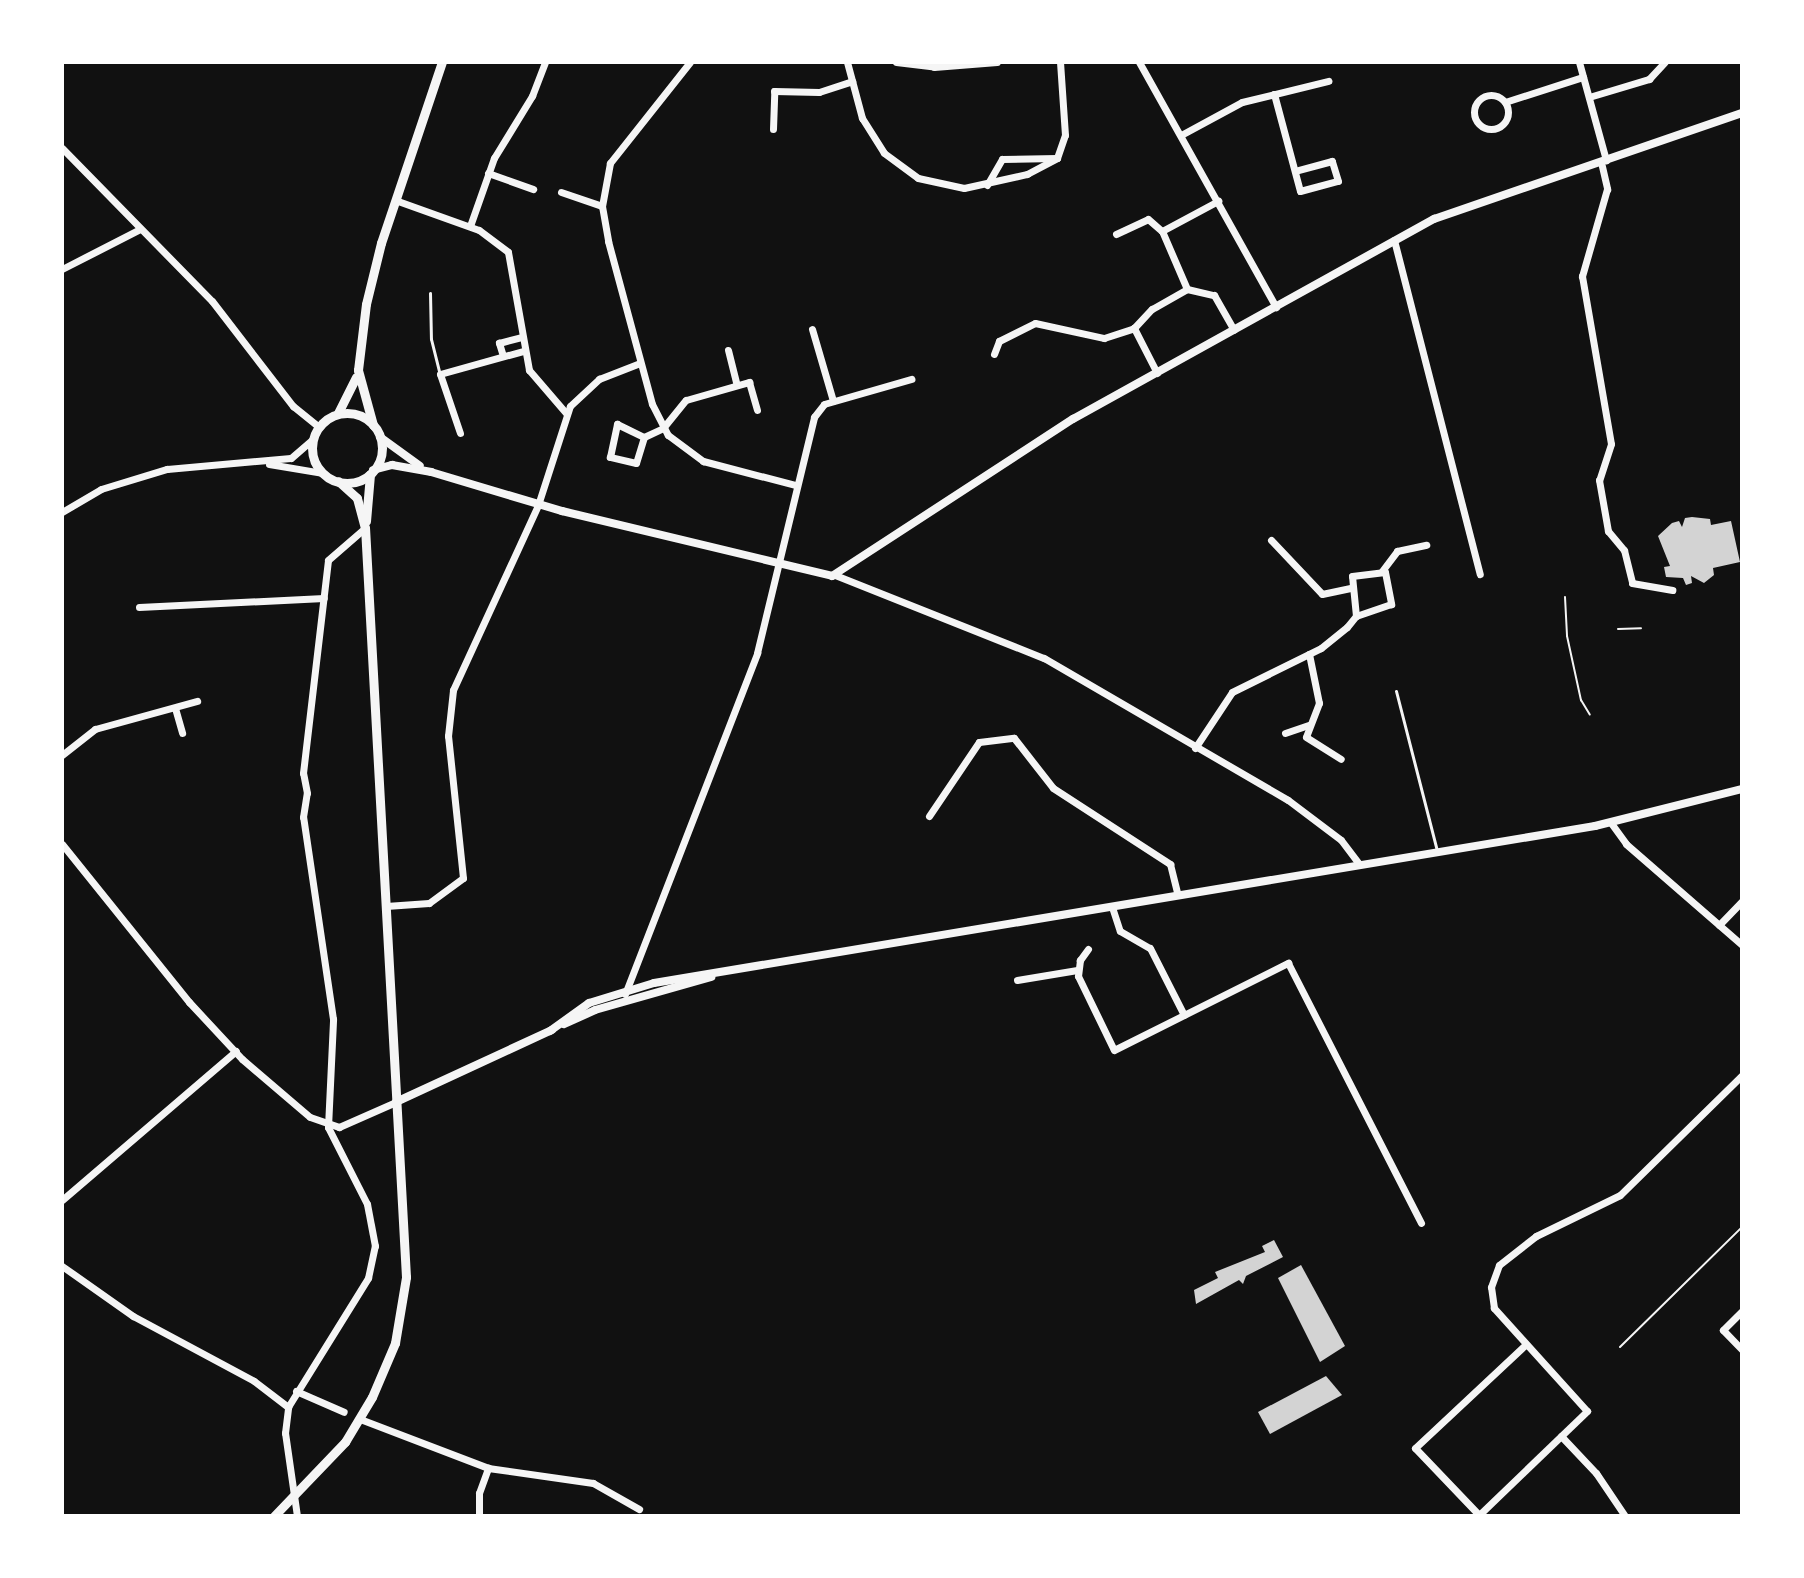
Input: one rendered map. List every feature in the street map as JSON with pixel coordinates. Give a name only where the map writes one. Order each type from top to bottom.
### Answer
[{"type":"main road","points":[[365,528],[354,493],[323,473],[313,455],[314,438],[319,427],[337,414],[350,398],[358,370],[370,285],[442,62]]},
{"type":"main road","points":[[274,1516],[345,1442],[360,1419],[395,1343],[406,1287],[365,528],[372,472],[381,455],[380,437],[373,425],[358,370]]},
{"type":"main road","points":[[337,414],[356,414],[373,425]]},
{"type":"main road","points":[[338,481],[355,481],[372,472]]},
{"type":"street","points":[[470,226],[488,173],[532,96],[545,62]]},
{"type":"street","points":[[690,62],[618,147],[607,171],[602,206],[640,363],[663,428],[695,457],[795,485]]},
{"type":"street","points":[[847,62],[869,133],[894,163],[938,185],[987,185],[1038,170],[1057,158],[1065,135],[1060,62]]},
{"type":"street","points":[[896,62],[934,67],[997,62]]},
{"type":"street","points":[[1139,62],[1276,307]]},
{"type":"street","points":[[1579,62],[1607,189],[1582,276],[1611,444],[1599,480],[1608,531],[1624,550],[1632,583],[1672,590]]},
{"type":"street","points":[[1589,97],[1649,79],[1665,62]]},
{"type":"street","points":[[1505,102],[1507,118],[1500,127],[1484,128],[1476,120],[1479,99],[1490,95],[1505,102],[1583,77]]},
{"type":"street","points":[[773,129],[774,91],[819,92],[852,81]]},
{"type":"street","points":[[1181,135],[1234,105],[1328,81]]},
{"type":"street","points":[[1274,94],[1300,191],[1338,181],[1332,161],[1295,171]]},
{"type":"street","points":[[835,575],[1025,449],[1394,240],[1465,205],[1742,113]]},
{"type":"street","points":[[62,148],[212,301],[293,406],[319,427]]},
{"type":"street","points":[[987,185],[1002,159],[1057,158]]},
{"type":"street","points":[[488,173],[533,189]]},
{"type":"street","points":[[561,192],[602,206]]},
{"type":"street","points":[[395,200],[470,226],[496,240],[512,258],[523,351],[537,385],[566,413]]},
{"type":"street","points":[[1162,231],[1218,201]]},
{"type":"street","points":[[1116,234],[1148,219],[1162,231],[1187,289]]},
{"type":"street","points":[[62,269],[140,229]]},
{"type":"street","points":[[1394,240],[1480,574]]},
{"type":"street","points":[[994,354],[999,341],[1035,323],[1104,338],[1134,328],[1152,309],[1187,289],[1214,295],[1234,330]]},
{"type":"street","points":[[1134,328],[1157,373]]},
{"type":"street","points":[[812,329],[833,401]]},
{"type":"street","points":[[503,356],[499,343],[521,337]]},
{"type":"street","points":[[728,350],[737,385]]},
{"type":"street","points":[[460,433],[440,374],[523,351]]},
{"type":"street","points":[[386,906],[429,903],[463,878],[448,736],[451,699],[538,505],[566,413],[587,387],[640,363]]},
{"type":"street","points":[[625,1004],[625,989],[757,653],[795,485],[814,417],[833,401],[911,379]]},
{"type":"street","points":[[644,437],[617,424],[610,457],[636,463],[644,437],[663,428],[686,400],[749,382],[757,410]]},
{"type":"street","points":[[380,437],[395,453],[431,472]]},
{"type":"street","points":[[62,512],[101,489],[167,469],[296,456],[314,438]]},
{"type":"street","points":[[239,462],[323,473]]},
{"type":"street","points":[[372,472],[392,465],[431,472],[538,505],[835,575],[1037,654],[1302,809],[1341,840],[1359,864]]},
{"type":"street","points":[[297,1516],[285,1433],[288,1407],[368,1278],[375,1246],[367,1204],[328,1127],[333,1019],[303,817],[307,793],[303,773],[329,557],[365,528]]},
{"type":"street","points":[[1271,540],[1322,594],[1350,588]]},
{"type":"street","points":[[1356,616],[1350,588],[1355,574],[1382,571],[1397,551],[1426,545]]},
{"type":"street","points":[[1195,748],[1232,692],[1332,641],[1356,616],[1391,604],[1382,571]]},
{"type":"street","points":[[139,607],[324,598]]},
{"type":"street","points":[[1309,654],[1319,703],[1308,725],[1309,741],[1341,759]]},
{"type":"street","points":[[62,755],[95,729],[197,701]]},
{"type":"street","points":[[175,708],[182,733]]},
{"type":"street","points":[[1285,733],[1308,725]]},
{"type":"street","points":[[929,816],[979,742],[1014,738],[1053,788],[1170,864],[1178,895]]},
{"type":"street","points":[[550,1031],[581,1008],[625,989],[1611,823],[1742,789]]},
{"type":"street","points":[[1611,823],[1626,844],[1742,945]]},
{"type":"street","points":[[62,844],[140,946],[236,1051],[310,1117],[328,1127],[343,1126],[595,1010],[625,1004],[723,973]]},
{"type":"street","points":[[1719,925],[1742,901]]},
{"type":"street","points":[[1112,907],[1119,930],[1150,948],[1184,1015]]},
{"type":"street","points":[[1077,970],[1088,949]]},
{"type":"street","points":[[1077,970],[1114,1050],[1288,963],[1421,1223]]},
{"type":"street","points":[[1017,980],[1077,970]]},
{"type":"street","points":[[62,1200],[236,1051]]},
{"type":"street","points":[[1525,1345],[1415,1448],[1479,1516],[1587,1411],[1494,1308],[1491,1287],[1499,1265],[1536,1236],[1620,1195],[1742,1075]]},
{"type":"street","points":[[62,1266],[133,1316],[254,1381],[288,1407]]},
{"type":"street","points":[[1742,1311],[1723,1330],[1742,1350]]},
{"type":"street","points":[[296,1391],[344,1412]]},
{"type":"street","points":[[360,1419],[488,1468],[584,1480],[639,1509]]},
{"type":"street","points":[[1561,1436],[1596,1473],[1625,1516]]},
{"type":"street","points":[[479,1516],[479,1493],[488,1468]]},
{"type":"lane","points":[[430,293],[431,339],[440,374]]},
{"type":"lane","points":[[1396,691],[1437,851]]},
{"type":"path","points":[[1565,597],[1567,636],[1581,700],[1590,715]]},
{"type":"path","points":[[1618,629],[1641,628]]},
{"type":"path","points":[[1620,1347],[1742,1227]]},
{"type":"building","points":[[1685,518],[1710,519],[1711,525],[1731,521],[1740,562],[1713,568],[1714,575],[1704,583],[1691,576],[1692,583],[1686,585],[1683,578],[1666,577],[1664,567],[1670,566],[1658,536],[1672,523],[1679,521],[1682,527]]},
{"type":"building","points":[[1274,1240],[1283,1257],[1246,1276],[1243,1284],[1239,1280],[1196,1304],[1194,1290],[1218,1278],[1215,1272],[1265,1252],[1262,1246]]},
{"type":"building","points":[[1301,1265],[1345,1346],[1320,1362],[1278,1278]]},
{"type":"building","points":[[1326,1376],[1342,1395],[1270,1434],[1258,1412]]}]
